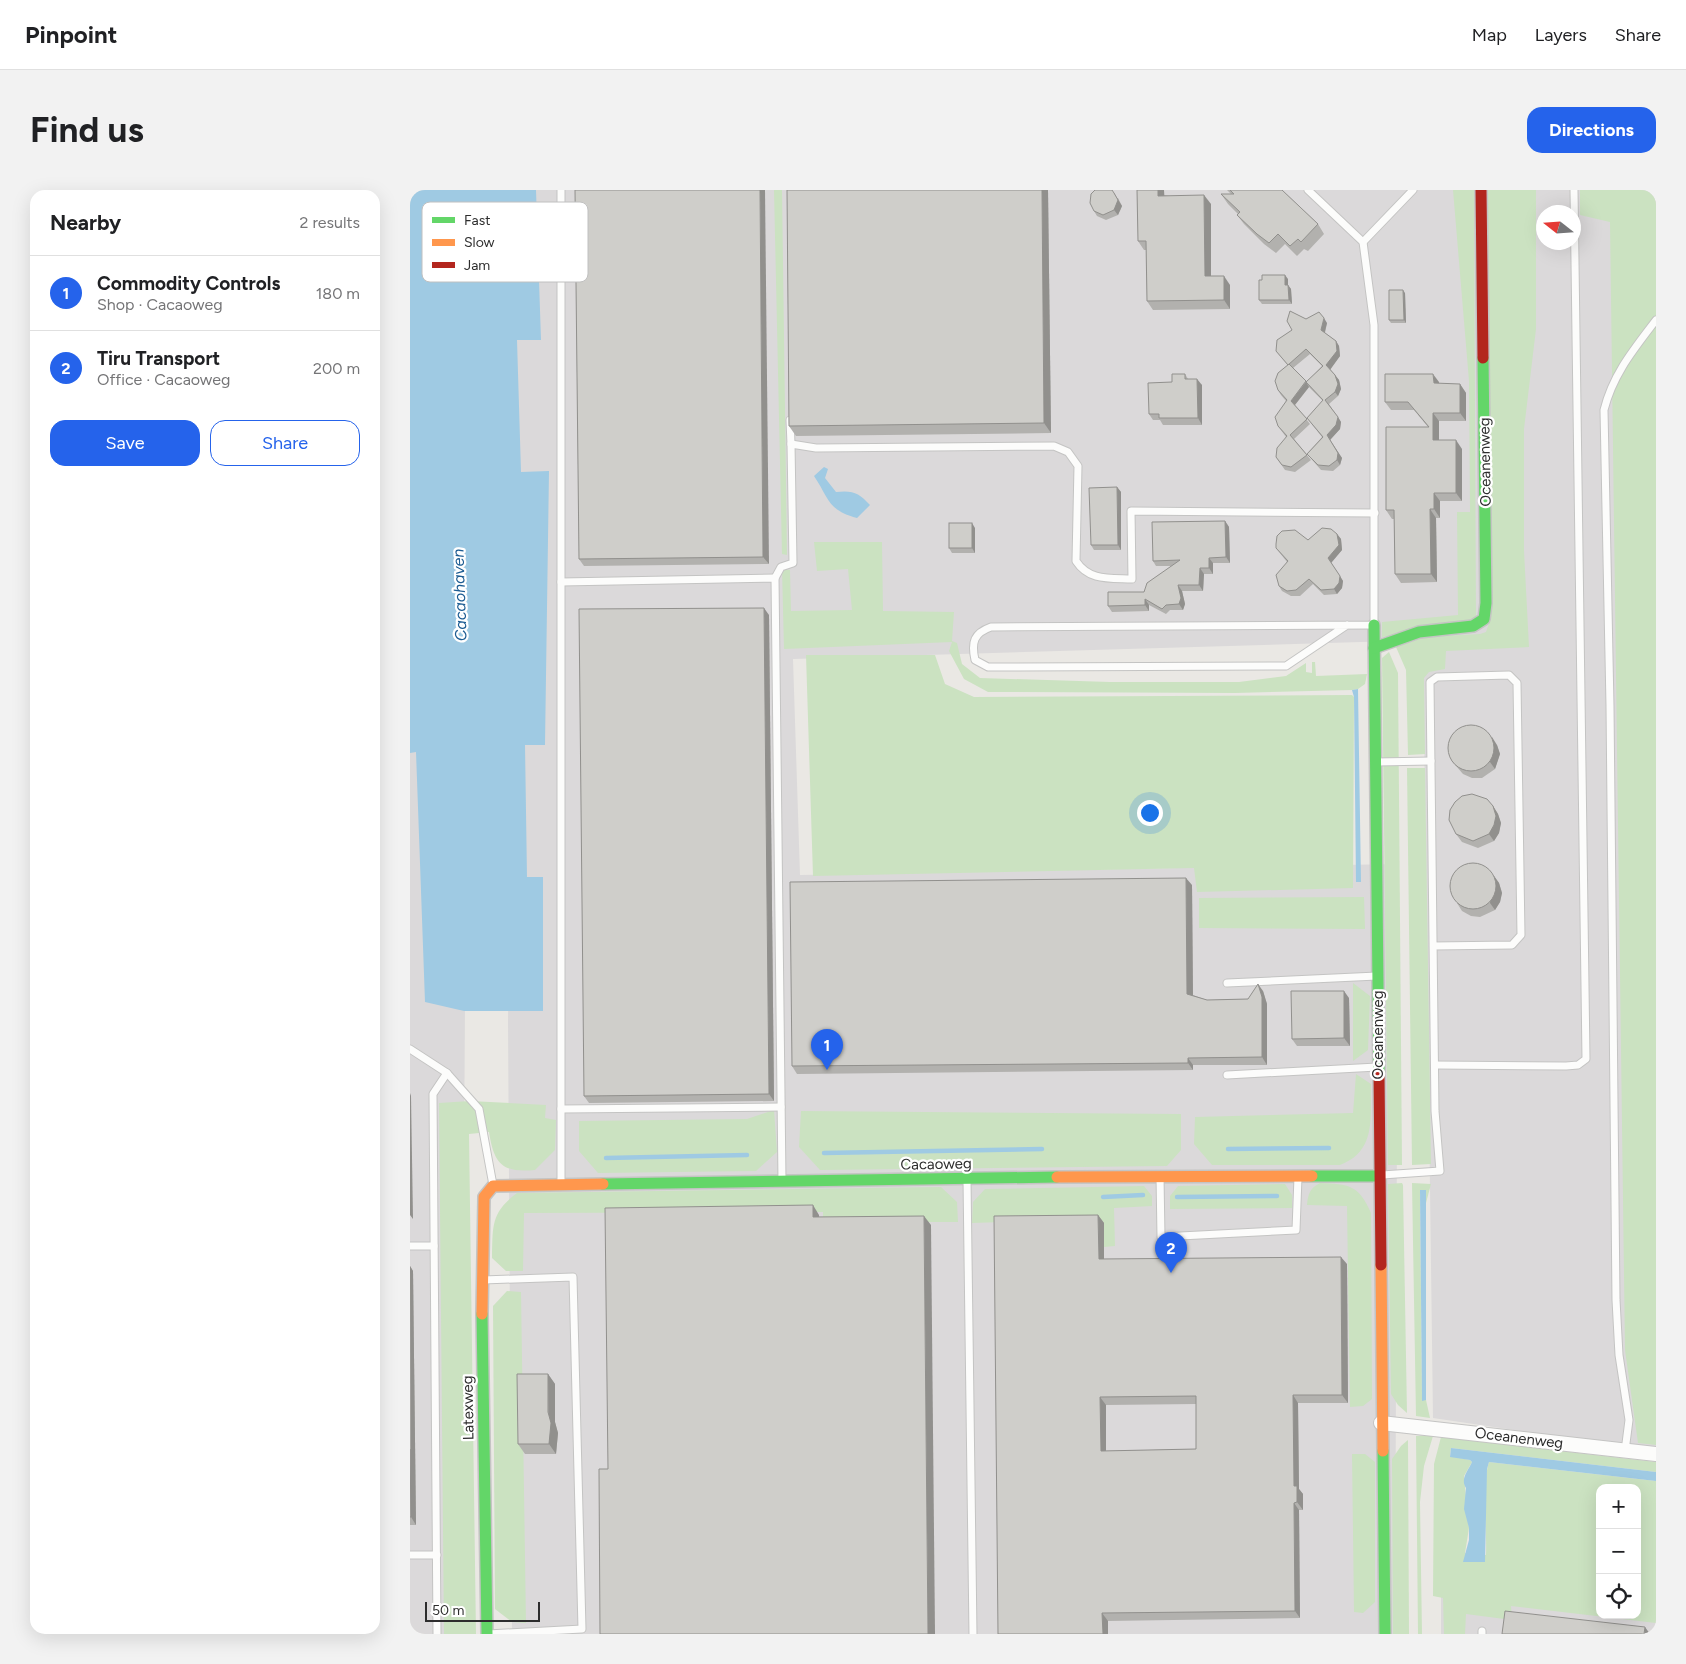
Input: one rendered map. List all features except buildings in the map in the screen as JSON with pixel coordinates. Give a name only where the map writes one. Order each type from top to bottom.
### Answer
[{"type":"street","name":"Oceanenweg","points":[[1374,648],[1419,632],[1472,626],[1484,619],[1486,604],[1481,190]]},
{"type":"street","name":"Oceanenweg","points":[[1374,625],[1385,1634]]},
{"type":"street","name":"Cacaoweg","points":[[493,1186],[1160,1175],[1379,1176]]},
{"type":"street","name":"Latexweg","points":[[487,1634],[481,1280],[484,1197],[493,1186]]},
{"type":"street","name":"Oceanenweg","points":[[1382,1423],[1656,1454]]},
{"type":"lane","points":[[1308,190],[1363,242],[1374,325],[1374,625],[991,627],[980,631],[974,640],[973,650],[975,660],[988,667],[1286,666],[1347,626]]},
{"type":"lane","points":[[1363,242],[1412,190]]},
{"type":"lane","points":[[1434,1066],[1572,1066],[1578,1065],[1586,1059],[1574,190]]},
{"type":"lane","points":[[561,282],[561,1184]]},
{"type":"lane","points":[[1625,1450],[1628,1420],[1619,1355],[1616,1300],[1610,706],[1604,410],[1609,390],[1620,369],[1656,320]]},
{"type":"lane","points":[[782,1181],[775,578],[781,567],[793,563],[790,415]]},
{"type":"lane","points":[[791,444],[816,448],[1054,446],[1068,452],[1078,466],[1076,562],[1082,571],[1093,577],[1132,579],[1131,511],[1375,513]]},
{"type":"lane","points":[[561,582],[775,578]]},
{"type":"lane","points":[[1379,1176],[1440,1171],[1435,1111],[1434,1066],[1430,682],[1436,677],[1509,675],[1517,683],[1521,935],[1512,945],[1433,946]]},
{"type":"lane","points":[[1376,762],[1431,761]]},
{"type":"lane","points":[[1228,984],[1377,976]]},
{"type":"lane","points":[[410,1049],[447,1073],[479,1109],[493,1186]]},
{"type":"lane","points":[[1227,1075],[1378,1067]]},
{"type":"lane","points":[[437,1634],[432,1094],[447,1073]]},
{"type":"lane","points":[[561,1110],[781,1107]]},
{"type":"lane","points":[[1160,1175],[1161,1237],[1296,1230],[1298,1176]]},
{"type":"lane","points":[[967,1178],[973,1634]]},
{"type":"lane","points":[[410,1246],[434,1246]]},
{"type":"lane","points":[[481,1280],[573,1277],[582,1630],[487,1634]]},
{"type":"lane","points":[[410,1556],[437,1555]]},
{"type":"shaded area","points":[[514,190],[1487,190],[1494,638],[793,659],[800,875],[1398,864],[1395,1634],[512,1634],[508,1024],[513,282],[588,282],[588,202],[514,202]]},
{"type":"shaded area","points":[[1504,190],[1656,190],[1656,1451],[1433,1418],[1423,650],[1499,644]]},
{"type":"shaded area","points":[[410,728],[433,746],[465,1005],[461,1634],[410,1634]]},
{"type":"shaded area","points":[[1441,1595],[1596,1614],[1596,1619],[1656,1619],[1656,1634],[1441,1634]]},
{"type":"green space","points":[[774,190],[782,190],[787,555],[782,554]]},
{"type":"green space","points":[[1453,190],[1474,190],[1476,622],[1382,637],[1382,622],[1458,615],[1457,512],[1470,512],[1469,381]]},
{"type":"green space","points":[[1484,190],[1536,190],[1536,329],[1524,429],[1524,551],[1529,647],[1446,651],[1445,669],[1429,672],[1424,678],[1425,754],[1408,755],[1406,670],[1396,647],[1425,637],[1480,634],[1486,632],[1489,623]]},
{"type":"green space","points":[[1580,190],[1656,190],[1656,1445],[1638,1443],[1625,1350],[1610,222],[1581,215]]},
{"type":"green space","points":[[814,542],[882,542],[883,611],[954,612],[952,641],[957,643],[962,664],[980,678],[1110,682],[1239,682],[1286,676],[1306,663],[1306,672],[1312,673],[1312,662],[1315,662],[1316,676],[1367,674],[1365,684],[1358,689],[1352,690],[1235,693],[988,692],[964,679],[949,651],[952,642],[784,649],[782,569],[790,570],[791,611],[852,610],[848,569],[817,571]]},
{"type":"green space","points":[[1389,652],[1398,673],[1402,1165],[1388,1165],[1382,658]]},
{"type":"green space","points":[[806,655],[935,655],[945,684],[974,697],[1352,695],[1354,697],[1353,888],[1197,892],[1194,868],[813,876]]},
{"type":"green space","points":[[1407,768],[1425,768],[1431,1164],[1412,1165]]},
{"type":"green space","points":[[1364,897],[1365,929],[1199,928],[1199,898]]},
{"type":"green space","points":[[1353,983],[1370,996],[1368,1050],[1353,1061]]},
{"type":"green space","points":[[1356,1074],[1371,1084],[1369,1132],[1366,1142],[1360,1151],[1352,1159],[1340,1165],[1212,1165],[1194,1144],[1195,1117],[1353,1113]]},
{"type":"green space","points":[[470,1101],[546,1105],[545,1118],[556,1120],[555,1150],[535,1170],[515,1170],[507,1168],[497,1159],[489,1132],[469,1134],[476,1634],[444,1634],[439,1103]]},
{"type":"green space","points":[[774,1110],[777,1152],[756,1171],[598,1173],[579,1151],[579,1121],[747,1119]]},
{"type":"green space","points":[[801,1111],[1181,1114],[1181,1150],[1167,1166],[820,1170],[799,1147]]},
{"type":"green space","points":[[1320,1183],[1339,1184],[1352,1188],[1362,1197],[1371,1213],[1372,1399],[1363,1406],[1350,1407],[1347,1206],[1307,1205],[1310,1192]]},
{"type":"green space","points":[[1402,1183],[1407,1413],[1398,1405],[1391,1394],[1388,1184]]},
{"type":"green space","points":[[1412,1183],[1431,1184],[1426,1203],[1426,1190],[1420,1190],[1422,1400],[1426,1400],[1430,1418],[1416,1416]]},
{"type":"green space","points":[[1285,1184],[1292,1195],[1292,1208],[1170,1209],[1170,1196],[1178,1186]]},
{"type":"green space","points":[[1144,1186],[1152,1196],[1152,1206],[1114,1208],[1115,1246],[1104,1247],[1099,1219],[972,1223],[973,1202],[985,1189]]},
{"type":"green space","points":[[941,1187],[957,1202],[958,1222],[823,1222],[823,1212],[524,1213],[523,1271],[506,1271],[492,1258],[493,1229],[497,1214],[508,1200],[517,1193]]},
{"type":"green space","points":[[507,1291],[521,1292],[526,1623],[512,1622],[495,1609],[493,1306]]},
{"type":"green space","points":[[1416,1436],[1433,1436],[1424,1466],[1420,1502],[1422,1634],[1418,1634]]},
{"type":"green space","points":[[1441,1437],[1656,1462],[1656,1472],[1451,1448],[1450,1456],[1472,1462],[1464,1476],[1469,1528],[1465,1553],[1486,1555],[1485,1494],[1489,1462],[1656,1481],[1656,1623],[1622,1619],[1641,1619],[1641,1484],[1596,1484],[1596,1616],[1511,1606],[1512,1620],[1466,1614],[1465,1634],[1444,1634],[1443,1598],[1433,1596],[1434,1464]]},
{"type":"green space","points":[[1408,1440],[1409,1634],[1393,1634],[1392,1459]]},
{"type":"green space","points":[[1352,1454],[1365,1454],[1375,1462],[1375,1602],[1363,1613],[1354,1612]]},
{"type":"water","name":"Cacaohaven","points":[[410,190],[536,190],[536,202],[422,202],[422,282],[539,282],[541,340],[517,340],[521,472],[549,471],[545,745],[525,745],[527,877],[543,877],[543,1011],[464,1011],[425,1002],[416,752],[410,753]]},
{"type":"water","points":[[824,467],[828,469],[825,478],[836,492],[855,493],[870,505],[857,518],[847,515],[834,507],[826,497],[814,476]]},
{"type":"water","points":[[1358,689],[1361,882],[1356,882],[1354,697],[1352,690]]},
{"type":"water","points":[[1420,1190],[1426,1190],[1426,1400],[1422,1401]]},
{"type":"water","points":[[1451,1448],[1656,1472],[1656,1481],[1489,1462],[1487,1469],[1485,1562],[1463,1562],[1469,1540],[1469,1528],[1464,1509],[1466,1488],[1464,1481],[1472,1462],[1470,1460],[1450,1457]]},
{"type":"waterway","points":[[1228,1149],[1329,1148]]},
{"type":"waterway","points":[[824,1153],[1042,1149]]},
{"type":"waterway","points":[[606,1158],[747,1155]]},
{"type":"waterway","points":[[1103,1197],[1143,1195]]},
{"type":"waterway","points":[[1177,1197],[1277,1196]]},
{"type":"traffic: fast","points":[[1374,648],[1419,632],[1473,626],[1484,619],[1486,603],[1483,358]]},
{"type":"traffic: fast","points":[[1374,625],[1379,1074]]},
{"type":"traffic: fast","points":[[1312,1176],[1379,1176]]},
{"type":"traffic: fast","points":[[603,1184],[1057,1177]]},
{"type":"traffic: fast","points":[[482,1314],[487,1634]]},
{"type":"traffic: fast","points":[[1383,1451],[1385,1634]]},
{"type":"traffic: slow","points":[[1057,1177],[1312,1176]]},
{"type":"traffic: slow","points":[[482,1314],[484,1197],[493,1186],[603,1184]]},
{"type":"traffic: slow","points":[[1381,1265],[1383,1451]]},
{"type":"traffic: jam","points":[[1481,190],[1483,358]]},
{"type":"traffic: jam","points":[[1379,1074],[1381,1265]]},
{"type":"place","name":"Commodity Controls","points":[[827,1070]]},
{"type":"place","name":"Tiru Transport","points":[[1171,1273]]}]
